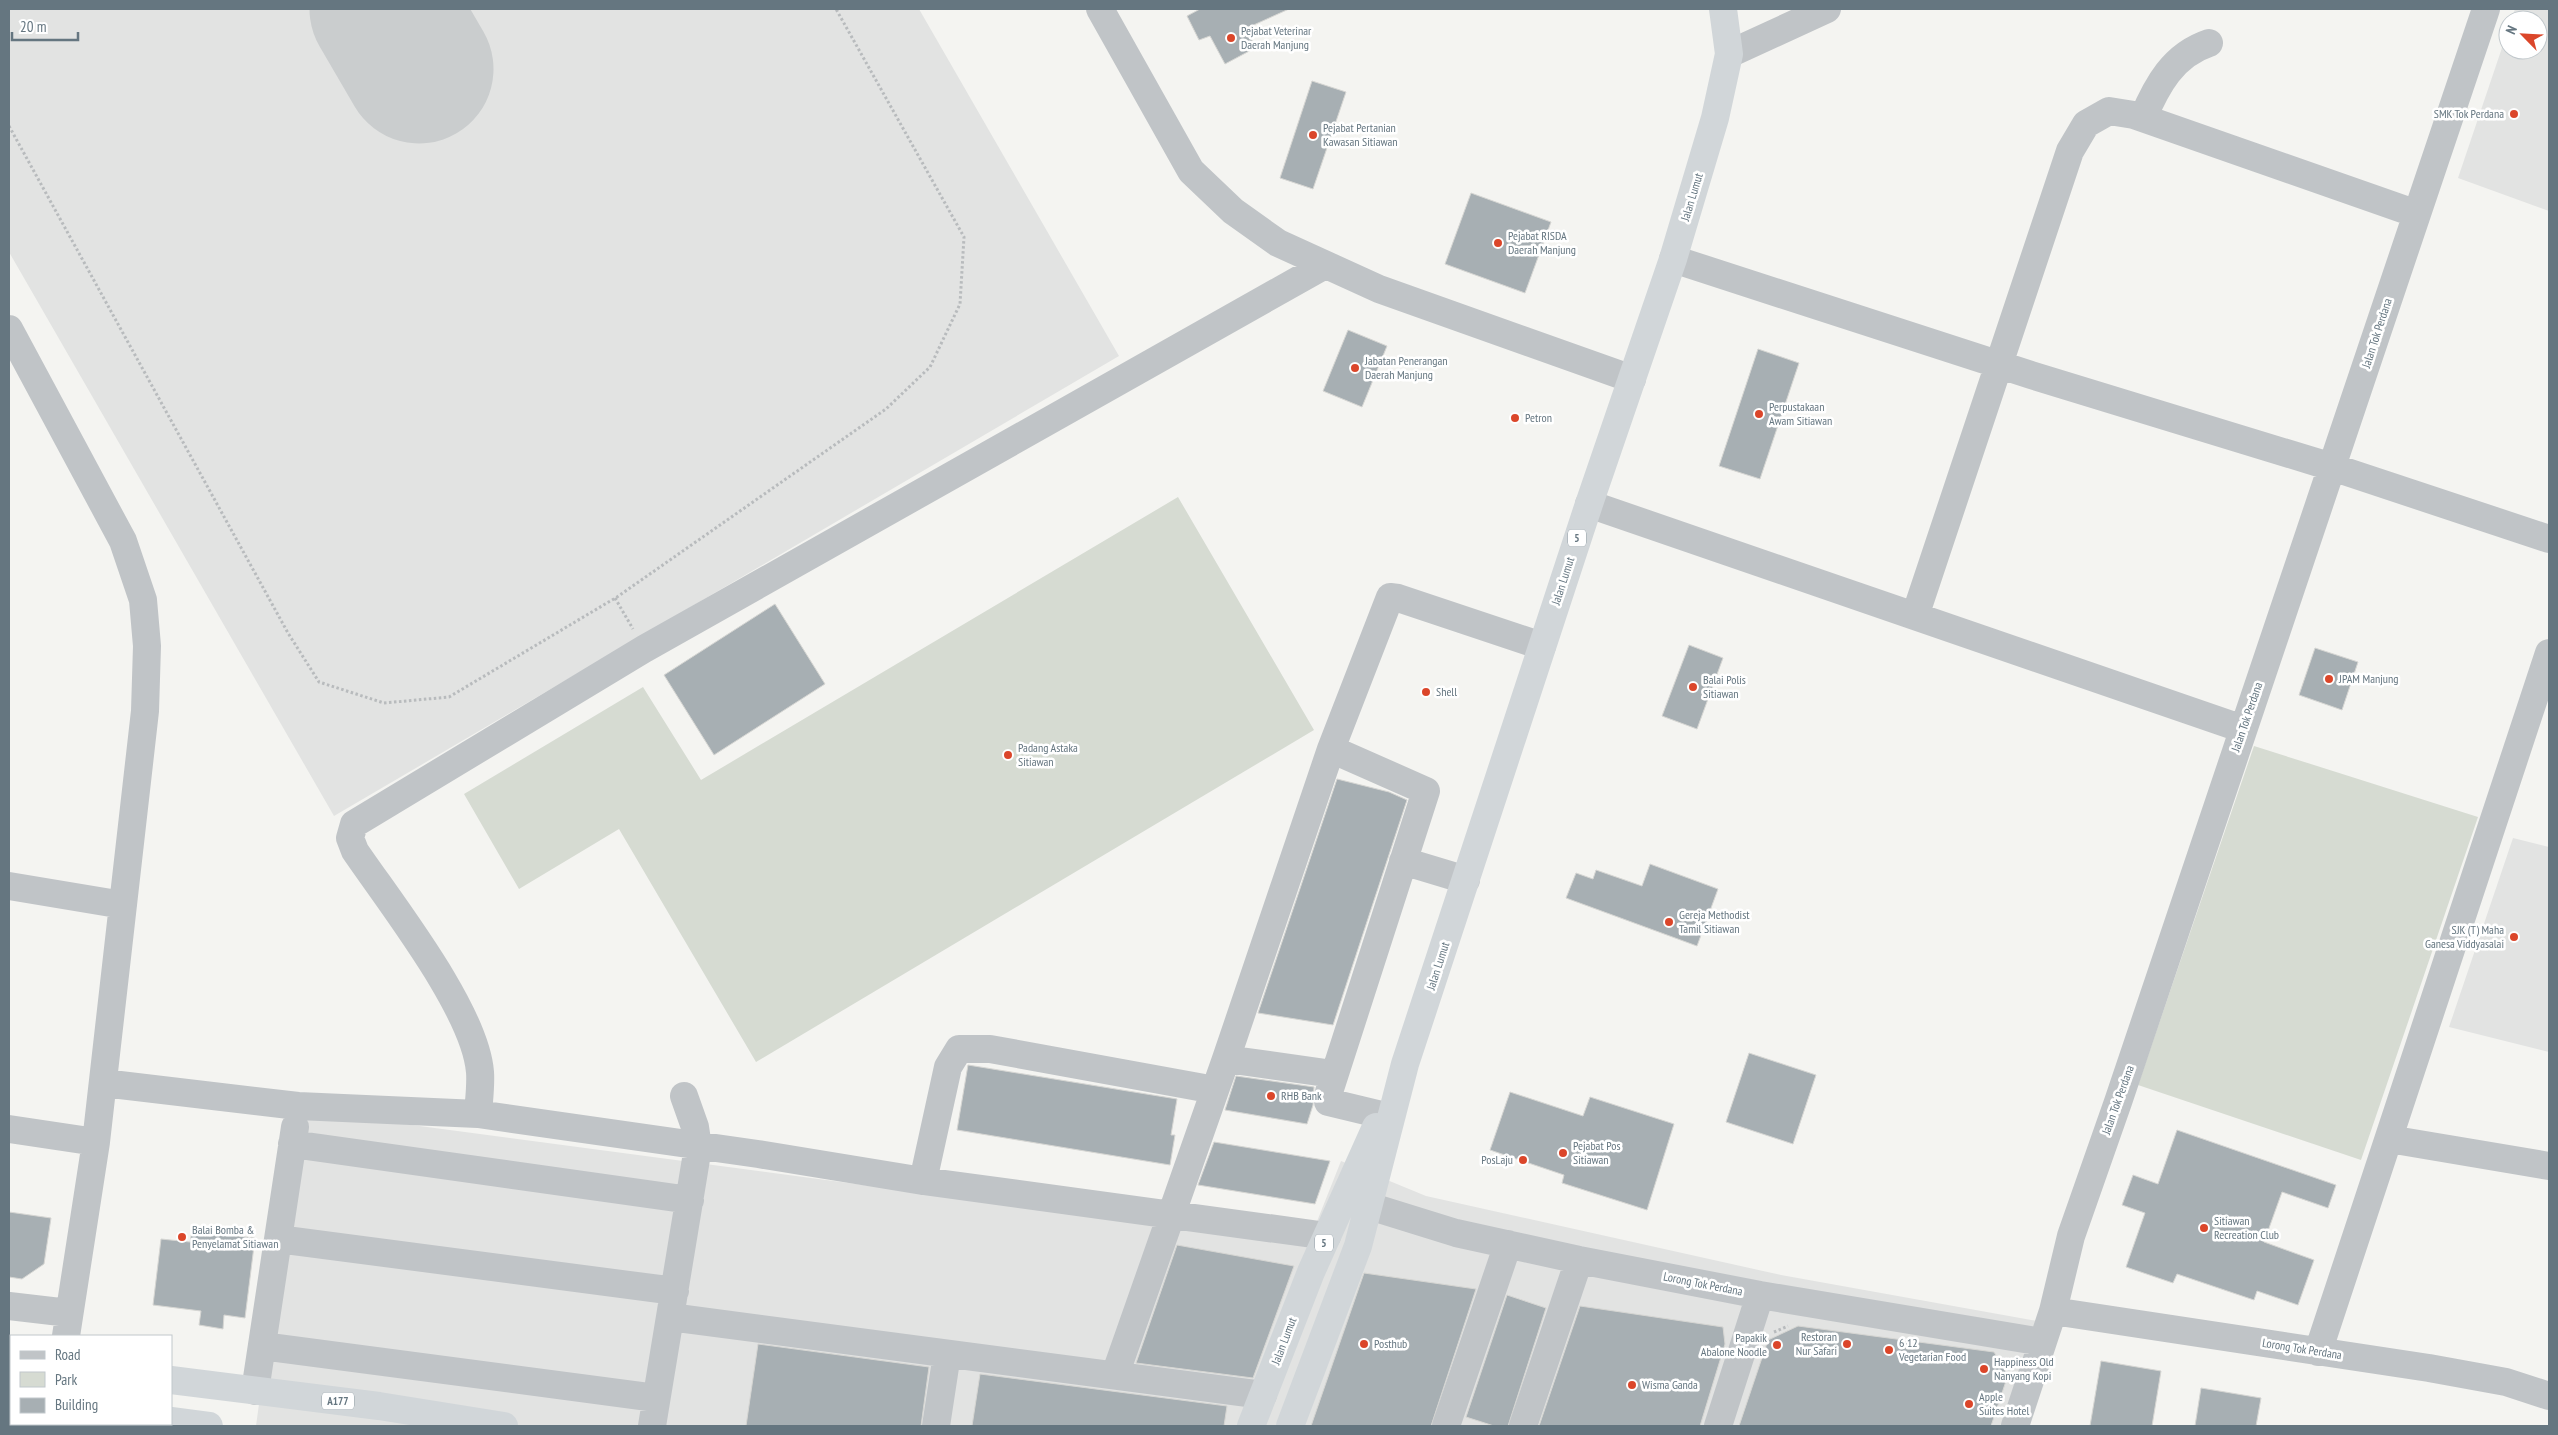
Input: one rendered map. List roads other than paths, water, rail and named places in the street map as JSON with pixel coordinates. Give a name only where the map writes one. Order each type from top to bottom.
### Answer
[{"type":"highway","name":"Jalan Lumut","points":[[1290,1426],[1358,1246],[1405,1064],[1588,504],[1673,259],[1715,118],[1728,54],[1724,9]]},
{"type":"highway","name":"Jalan Lumut","points":[[1251,1426],[1327,1236],[1405,1064]]},
{"type":"highway","name":"A177","points":[[172,1380],[379,1406],[504,1426]]},
{"type":"highway","points":[[172,1421],[209,1426]]},
{"type":"street","points":[[1100,9],[1191,171],[1233,211],[1278,243],[1379,289],[1632,379]]},
{"type":"street","points":[[1728,54],[1827,9]]},
{"type":"street","name":"Jalan Tok Perdana","points":[[2015,1426],[2053,1311],[2074,1227],[2118,1102],[2486,9]]},
{"type":"street","points":[[2143,118],[2156,90],[2176,62],[2192,49],[2209,43]]},
{"type":"street","points":[[1915,616],[2070,150],[2086,124],[2109,111],[2143,118],[2417,214]]},
{"type":"street","points":[[1673,259],[1999,365],[2332,467],[2549,539]]},
{"type":"street","points":[[478,1114],[480,1072],[473,1038],[443,981],[355,851],[350,838],[354,824],[644,649],[1325,265]]},
{"type":"street","points":[[9,329],[123,541],[143,600],[147,646],[145,710],[103,1082],[96,1142],[68,1324],[9,1306]]},
{"type":"street","points":[[1588,504],[2243,729]]},
{"type":"street","points":[[1115,1375],[1226,1059],[1331,749],[1390,597],[1398,598],[1542,646]]},
{"type":"street","points":[[2318,1352],[2549,653]]},
{"type":"street","points":[[1331,749],[1426,791],[1333,1074],[1328,1102],[1382,1115]]},
{"type":"street","points":[[1403,861],[1466,880]]},
{"type":"street","points":[[9,886],[123,905]]},
{"type":"street","points":[[923,1181],[948,1067],[959,1049],[990,1049],[1215,1090]]},
{"type":"street","points":[[1226,1059],[1333,1074]]},
{"type":"street","points":[[103,1082],[298,1106],[478,1114],[698,1147],[758,1154],[923,1181],[1327,1236]]},
{"type":"street","points":[[652,1426],[698,1147],[695,1127],[684,1096]]},
{"type":"street","points":[[255,1391],[298,1106]]},
{"type":"street","points":[[9,1129],[96,1142]]},
{"type":"street","points":[[2388,1139],[2549,1166]]},
{"type":"street","points":[[292,1144],[690,1200]]},
{"type":"street","name":"Lorong Tok Perdana","points":[[1369,1206],[1456,1234],[1579,1260],[1760,1295],[2042,1342]]},
{"type":"street","points":[[278,1239],[675,1291]]},
{"type":"street","points":[[1446,1426],[1508,1244]]},
{"type":"street","points":[[1523,1426],[1579,1260]]},
{"type":"street","points":[[1718,1426],[1760,1295]]},
{"type":"street","name":"Lorong Tok Perdana","points":[[2053,1311],[2429,1368],[2506,1382],[2549,1396]]},
{"type":"street","points":[[670,1318],[1263,1395]]},
{"type":"street","points":[[262,1346],[656,1398]]},
{"type":"street","points":[[936,1426],[947,1354]]},
{"type":"place","name":"Pejabat Veterinar Daerah Manjung","points":[[1231,38]]},
{"type":"place","name":"SMK Tok Perdana","points":[[2514,114]]},
{"type":"place","name":"Pejabat Pertanian Kawasan Sitiawan","points":[[1313,135]]},
{"type":"place","name":"Pejabat RISDA Daerah Manjung","points":[[1498,243]]},
{"type":"place","name":"Jabatan Penerangan Daerah Manjung","points":[[1355,368]]},
{"type":"place","name":"Perpustakaan Awam Sitiawan","points":[[1759,414]]},
{"type":"place","name":"Petron","points":[[1515,418]]},
{"type":"place","name":"JPAM Manjung","points":[[2329,679]]},
{"type":"place","name":"Balai Polis Sitiawan","points":[[1693,687]]},
{"type":"place","name":"Shell","points":[[1426,692]]},
{"type":"place","name":"Padang Astaka Sitiawan","points":[[1008,755]]},
{"type":"place","name":"Gereja Methodist Tamil Sitiawan","points":[[1669,922]]},
{"type":"place","name":"SJK (T) Maha Ganesa Viddyasalai","points":[[2514,937]]},
{"type":"place","name":"RHB Bank","points":[[1271,1096]]},
{"type":"place","name":"Pejabat Pos Sitiawan","points":[[1563,1153]]},
{"type":"place","name":"PosLaju","points":[[1523,1160]]},
{"type":"place","name":"Sitiawan Recreation Club","points":[[2204,1228]]},
{"type":"place","name":"Balai Bomba & Penyelamat Sitiawan","points":[[182,1237]]},
{"type":"place","name":"Posthub","points":[[1364,1344]]},
{"type":"place","name":"Restoran Nur Safari","points":[[1847,1344]]},
{"type":"place","name":"Papakik Abalone Noodle","points":[[1777,1345]]},
{"type":"place","name":"6 12 Vegetarian Food","points":[[1889,1350]]},
{"type":"place","name":"Happiness Old Nanyang Kopi","points":[[1984,1369]]},
{"type":"place","name":"Wisma Ganda","points":[[1632,1385]]},
{"type":"place","name":"Apple Suites Hotel","points":[[1969,1404]]}]
